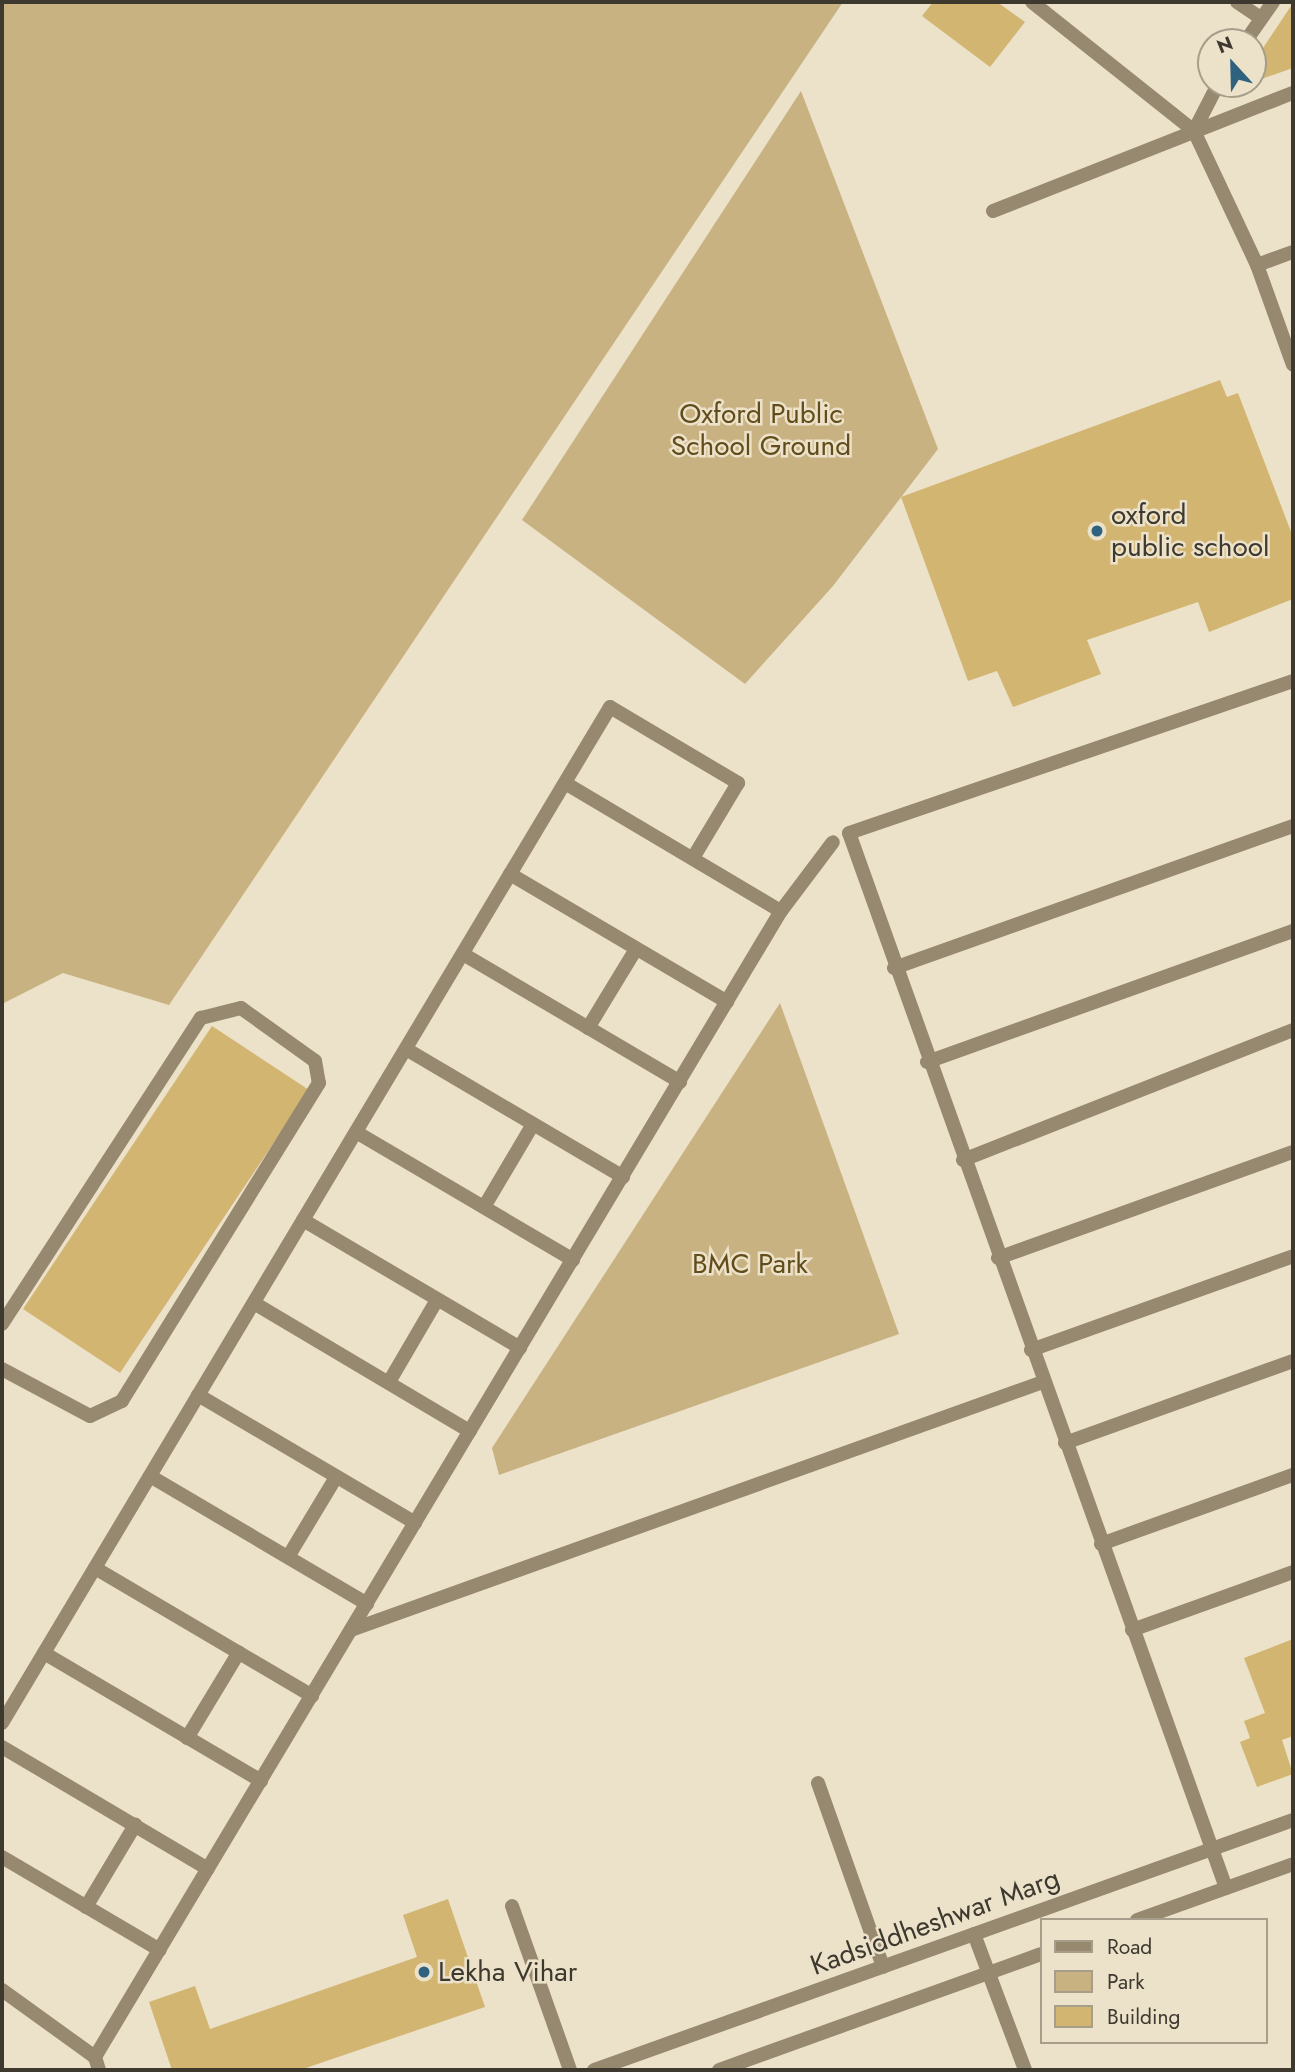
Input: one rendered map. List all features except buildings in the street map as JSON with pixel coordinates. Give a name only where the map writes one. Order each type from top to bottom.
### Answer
[{"type":"street","points":[[1032,2],[1194,131],[1257,265],[1293,364]]},
{"type":"street","points":[[1237,2],[1261,18]]},
{"type":"street","points":[[1254,28],[1273,2]]},
{"type":"street","points":[[993,211],[1293,93]]},
{"type":"street","points":[[1194,131],[1212,98]]},
{"type":"street","points":[[1257,265],[1293,252]]},
{"type":"street","points":[[2,1990],[97,2064],[208,1869],[781,911],[832,842],[849,833],[1293,681]]},
{"type":"street","points":[[2,1723],[610,707],[738,783],[693,858]]},
{"type":"street","points":[[565,783],[781,911]]},
{"type":"street","points":[[894,968],[1293,826]]},
{"type":"street","points":[[849,833],[927,1062],[1226,1888]]},
{"type":"street","points":[[510,874],[727,1002]]},
{"type":"street","points":[[927,1062],[1293,931]]},
{"type":"street","points":[[589,1028],[636,949]]},
{"type":"street","points":[[463,954],[680,1082]]},
{"type":"street","points":[[2,1324],[201,1018],[241,1008],[316,1061],[319,1083],[122,1401],[90,1416],[2,1369]]},
{"type":"street","points":[[963,1160],[1293,1030]]},
{"type":"street","points":[[406,1049],[623,1177]]},
{"type":"street","points":[[484,1207],[533,1124]]},
{"type":"street","points":[[356,1132],[573,1260]]},
{"type":"street","points":[[998,1258],[1293,1152]]},
{"type":"street","points":[[303,1220],[520,1349]]},
{"type":"street","points":[[1031,1350],[1293,1256]]},
{"type":"street","points":[[388,1382],[438,1300]]},
{"type":"street","points":[[254,1303],[470,1431]]},
{"type":"street","points":[[1065,1443],[1293,1361]]},
{"type":"street","points":[[351,1630],[1043,1382]]},
{"type":"street","points":[[198,1395],[415,1523]]},
{"type":"street","points":[[1101,1544],[1293,1475]]},
{"type":"street","points":[[150,1476],[367,1604]]},
{"type":"street","points":[[288,1557],[336,1477]]},
{"type":"street","points":[[95,1568],[312,1696]]},
{"type":"street","points":[[1132,1630],[1293,1572]]},
{"type":"street","points":[[187,1738],[239,1652]]},
{"type":"street","points":[[44,1653],[261,1781]]},
{"type":"street","points":[[2,1747],[208,1869]]},
{"type":"street","points":[[818,1783],[883,1967]]},
{"type":"street","name":"Kadsiddheshwar Marg","points":[[594,2070],[1293,1820]]},
{"type":"street","points":[[86,1906],[135,1825]]},
{"type":"street","points":[[2,1857],[160,1950]]},
{"type":"street","points":[[1143,1918],[1293,1864]]},
{"type":"street","points":[[513,1906],[570,2070]]},
{"type":"street","points":[[974,1934],[1025,2070]]},
{"type":"street","points":[[719,2070],[1040,1954]]},
{"type":"green space","points":[[2,2],[843,2],[169,1005],[63,973],[2,1004]]},
{"type":"green space","name":"Oxford Public School Ground","points":[[801,91],[938,449],[833,586],[745,684],[522,520]]},
{"type":"green space","name":"BMC Park","points":[[780,1003],[899,1334],[499,1475],[492,1448]]},
{"type":"place","name":"oxford public school","points":[[1097,531]]},
{"type":"place","name":"Lekha Vihar","points":[[424,1972]]}]
